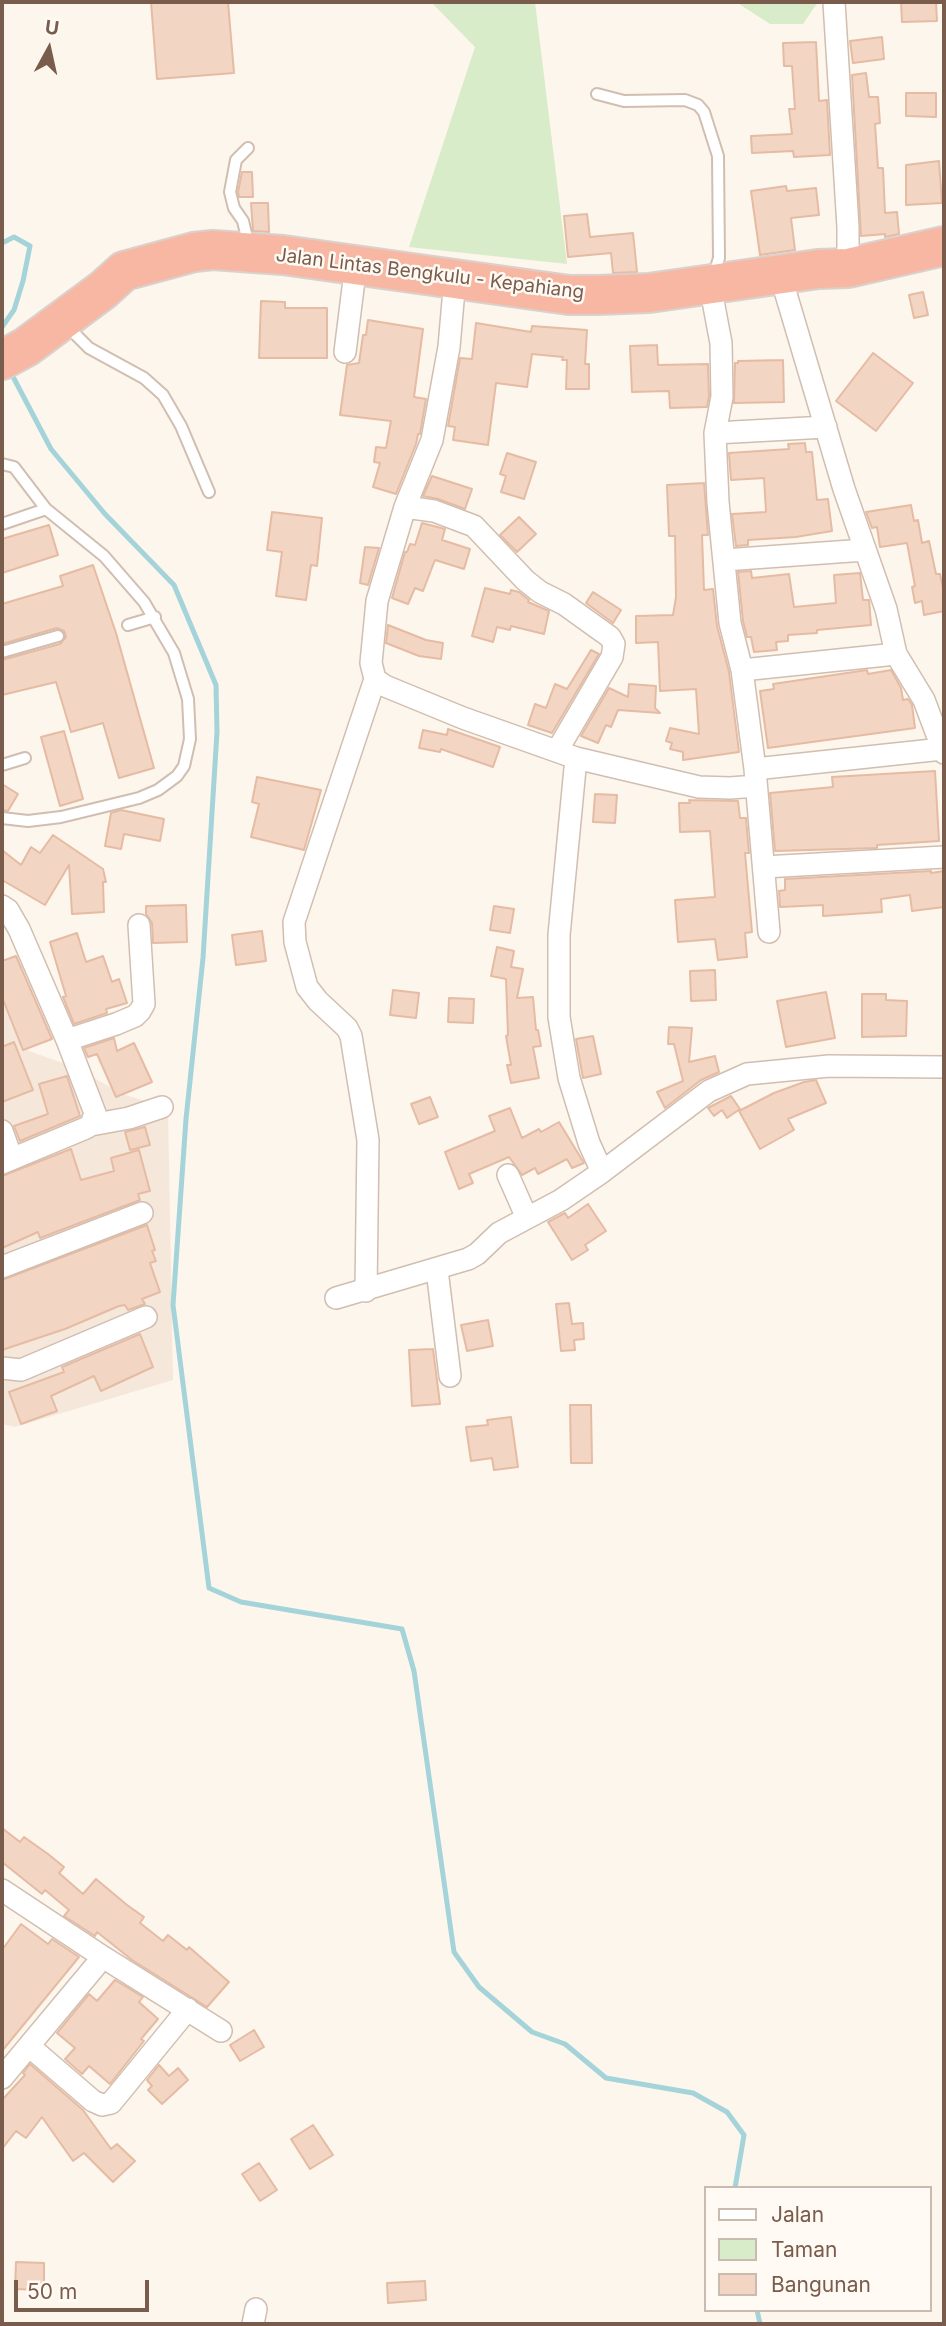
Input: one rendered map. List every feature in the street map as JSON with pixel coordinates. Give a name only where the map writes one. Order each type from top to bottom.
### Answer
[{"type":"highway","name":"Jalan Lintas Bengkulu - Kepahiang","points":[[13,366],[124,271],[194,251],[213,250],[356,264],[569,295],[649,293],[780,274],[848,268],[944,246]]},
{"type":"highway","name":"Jalan Lintas Bengkulu - Kepahiang","points":[[13,366],[74,333],[108,304],[124,271]]},
{"type":"street","points":[[834,2],[848,227],[848,268]]},
{"type":"street","points":[[345,352],[356,264]]},
{"type":"street","points":[[375,679],[463,718],[566,755],[699,788],[943,751],[924,700],[896,654],[886,609],[826,427],[780,274]]},
{"type":"street","points":[[366,1291],[368,1140],[351,1036],[347,1028],[307,987],[295,942],[294,922],[375,679],[371,663],[377,601],[405,507],[432,440],[449,348],[454,278]]},
{"type":"street","points":[[710,285],[721,343],[722,397],[715,433],[724,560],[730,623],[742,670],[756,778],[769,932]]},
{"type":"street","points":[[715,433],[826,427]]},
{"type":"street","points":[[405,507],[434,510],[474,526],[525,580],[622,645],[612,657],[566,755],[559,935],[559,1017],[569,1077],[589,1143],[602,1172]]},
{"type":"street","points":[[724,560],[865,550]]},
{"type":"street","points":[[742,670],[896,654]]},
{"type":"street","points":[[764,867],[944,857]]},
{"type":"street","points":[[2,906],[13,917],[67,1040],[93,1106],[95,1114],[91,1125]]},
{"type":"street","points":[[67,1040],[116,1024],[140,1011],[144,1004],[139,925]]},
{"type":"street","points":[[336,1298],[437,1270],[477,1254],[499,1233],[561,1200],[602,1172],[709,1091],[747,1074],[829,1066],[944,1066]]},
{"type":"street","points":[[2,1131],[7,1161],[91,1125],[129,1118],[162,1107]]},
{"type":"street","points":[[508,1175],[527,1218]]},
{"type":"street","points":[[2,1267],[142,1213]]},
{"type":"street","points":[[437,1270],[450,1376]]},
{"type":"street","points":[[2,1368],[21,1370],[146,1317]]},
{"type":"street","points":[[2,1915],[9,1894],[221,2031]]},
{"type":"street","points":[[2,2078],[103,1957]]},
{"type":"street","points":[[29,2046],[93,2101],[102,2105],[111,2103],[188,2010]]},
{"type":"lane","points":[[597,94],[624,101],[685,100],[698,105],[704,112],[718,156],[719,258],[710,285]]},
{"type":"lane","points":[[248,148],[236,160],[230,192],[234,208],[243,220],[250,253]]},
{"type":"lane","points":[[74,333],[89,348],[144,378],[163,395],[181,426],[209,492]]},
{"type":"lane","points":[[2,464],[14,467],[46,509],[64,521],[112,563],[155,617],[174,653],[188,699],[190,739],[184,766],[177,776],[158,790],[139,798],[44,820],[2,818]]},
{"type":"lane","points":[[2,524],[46,509]]},
{"type":"lane","points":[[128,625],[155,617]]},
{"type":"lane","points":[[2,652],[58,636]]},
{"type":"lane","points":[[2,765],[25,758]]},
{"type":"shaded area","points":[[2,1004],[15,1016],[29,1051],[77,1068],[122,1094],[168,1108],[173,1380],[15,1427],[2,1424]]},
{"type":"green space","points":[[431,2],[535,2],[567,264],[409,247],[475,47]]},
{"type":"green space","points":[[736,2],[818,2],[803,24],[770,24]]},
{"type":"building","points":[[151,2],[228,2],[234,73],[157,79]]},
{"type":"building","points":[[901,2],[936,2],[937,21],[902,22]]},
{"type":"building","points":[[882,37],[884,59],[853,63],[850,41]]},
{"type":"building","points":[[816,42],[819,101],[827,100],[830,155],[794,157],[793,151],[752,153],[751,136],[792,134],[789,109],[795,109],[792,66],[784,66],[783,43]]},
{"type":"building","points":[[866,73],[869,97],[878,97],[880,123],[875,124],[878,168],[883,168],[885,213],[897,212],[899,234],[885,237],[885,234],[861,236],[852,75]]},
{"type":"building","points":[[906,93],[936,93],[936,117],[906,116]]},
{"type":"building","points":[[939,161],[942,203],[906,205],[906,165]]},
{"type":"building","points":[[242,172],[252,172],[253,197],[239,197]]},
{"type":"building","points":[[786,186],[787,191],[816,188],[819,215],[791,218],[795,250],[760,255],[751,191]]},
{"type":"building","points":[[251,203],[268,203],[269,232],[253,231]]},
{"type":"building","points":[[587,214],[590,237],[633,233],[637,272],[613,273],[611,253],[568,257],[564,216]]},
{"type":"building","points":[[923,292],[928,315],[914,318],[909,295]]},
{"type":"building","points":[[261,301],[285,302],[285,308],[327,308],[327,358],[259,358]]},
{"type":"building","points":[[368,320],[423,329],[414,397],[426,399],[420,434],[396,494],[373,487],[380,463],[374,462],[376,447],[386,448],[391,421],[340,415],[347,365],[359,363]]},
{"type":"building","points":[[476,323],[531,332],[532,326],[587,330],[585,364],[589,364],[589,389],[566,389],[567,360],[562,360],[563,357],[532,354],[527,387],[496,383],[488,445],[453,440],[455,427],[448,426],[460,358],[472,359]]},
{"type":"building","points":[[657,345],[658,365],[708,364],[707,407],[670,408],[669,391],[632,392],[630,346]]},
{"type":"building","points":[[873,353],[913,383],[876,431],[836,401]]},
{"type":"building","points":[[783,360],[784,402],[734,403],[735,363]]},
{"type":"building","points":[[805,443],[806,452],[812,452],[817,500],[828,499],[832,531],[796,537],[748,540],[748,545],[736,546],[732,514],[766,512],[764,478],[731,480],[729,453],[789,449],[788,444]]},
{"type":"building","points":[[507,453],[536,462],[524,499],[501,492],[506,476],[500,474]]},
{"type":"building","points":[[432,476],[472,489],[465,509],[423,496]]},
{"type":"building","points":[[704,483],[708,535],[702,535],[704,590],[713,589],[717,626],[729,672],[739,752],[683,760],[683,752],[670,749],[672,743],[666,741],[670,728],[699,734],[696,689],[660,691],[658,642],[636,643],[636,616],[673,615],[676,597],[675,536],[669,536],[667,485]]},
{"type":"building","points":[[911,505],[914,521],[918,520],[922,543],[929,541],[936,574],[940,574],[944,611],[924,615],[922,601],[915,603],[912,587],[915,586],[907,543],[880,547],[877,527],[872,528],[866,512]]},
{"type":"building","points":[[272,512],[322,518],[317,566],[311,565],[306,600],[276,596],[282,552],[267,550]]},
{"type":"building","points":[[519,517],[536,534],[517,552],[500,535]]},
{"type":"building","points":[[422,523],[445,529],[442,540],[470,549],[464,569],[435,560],[423,591],[415,588],[408,604],[392,598],[405,552],[410,544],[415,545]]},
{"type":"building","points":[[49,525],[58,555],[2,573],[2,539]]},
{"type":"building","points":[[365,547],[379,548],[368,585],[360,583]]},
{"type":"building","points":[[93,565],[116,633],[154,768],[119,778],[103,723],[71,732],[56,682],[2,695],[2,660],[60,644],[66,637],[64,631],[57,628],[2,644],[2,604],[63,586],[60,576]]},
{"type":"building","points":[[751,571],[752,578],[789,574],[794,607],[836,603],[834,575],[860,573],[863,600],[869,600],[871,625],[788,635],[788,641],[776,642],[777,650],[754,652],[751,637],[747,637],[743,621],[738,572]]},
{"type":"building","points":[[485,588],[510,594],[511,590],[519,592],[528,602],[549,611],[544,634],[511,626],[510,630],[497,627],[493,642],[472,636]]},
{"type":"building","points":[[593,592],[621,610],[613,623],[586,603]]},
{"type":"building","points":[[388,625],[426,640],[443,643],[441,659],[419,656],[386,643]]},
{"type":"building","points":[[591,650],[599,654],[552,733],[528,725],[535,704],[546,708],[555,684],[567,689]]},
{"type":"building","points":[[867,670],[868,674],[891,670],[901,688],[903,700],[908,699],[912,705],[915,728],[768,748],[760,691],[774,689],[773,684]]},
{"type":"building","points":[[629,684],[656,686],[655,708],[660,713],[618,710],[611,727],[606,725],[598,743],[581,736],[609,688],[628,697]]},
{"type":"building","points":[[448,729],[500,747],[493,767],[441,749],[440,752],[419,748],[423,730],[447,735]]},
{"type":"building","points":[[64,731],[83,799],[60,806],[41,737]]},
{"type":"building","points":[[935,771],[939,841],[877,845],[877,848],[775,851],[770,793],[833,787],[832,777]]},
{"type":"building","points":[[257,777],[321,790],[304,850],[251,837],[259,804],[252,802]]},
{"type":"building","points":[[2,784],[18,794],[8,811],[2,810]]},
{"type":"building","points":[[595,794],[617,795],[615,823],[593,822]]},
{"type":"building","points":[[689,800],[738,801],[740,818],[746,818],[749,853],[745,853],[752,932],[745,933],[747,957],[718,960],[715,939],[678,942],[675,900],[715,897],[710,831],[680,832],[679,803],[690,803]]},
{"type":"building","points":[[121,810],[164,819],[160,841],[124,834],[121,849],[105,846],[111,813]]},
{"type":"building","points":[[53,835],[103,869],[106,882],[103,882],[104,912],[72,914],[69,865],[45,905],[2,880],[2,850],[21,865],[31,847],[40,853]]},
{"type":"building","points":[[944,871],[944,907],[912,911],[910,895],[881,899],[882,912],[823,916],[823,905],[780,907],[779,891],[785,890],[785,879]]},
{"type":"building","points":[[186,905],[187,942],[153,943],[152,923],[146,914],[146,906]]},
{"type":"building","points":[[494,906],[514,909],[510,933],[490,930]]},
{"type":"building","points":[[262,931],[266,961],[236,965],[232,935]]},
{"type":"building","points":[[77,933],[86,962],[103,956],[112,982],[119,979],[127,1003],[106,1009],[107,1013],[74,1024],[63,997],[66,996],[50,942]]},
{"type":"building","points":[[497,947],[514,951],[511,967],[523,969],[517,998],[533,997],[536,1030],[541,1046],[533,1047],[539,1078],[511,1083],[507,1065],[511,1065],[506,1036],[506,979],[491,976]]},
{"type":"building","points":[[16,956],[52,1039],[23,1050],[2,997],[2,961]]},
{"type":"building","points":[[715,970],[716,1000],[691,1001],[690,971]]},
{"type":"building","points":[[393,990],[419,993],[416,1018],[390,1015]]},
{"type":"building","points":[[826,992],[835,1038],[786,1047],[777,1001]]},
{"type":"building","points":[[862,994],[886,994],[886,1000],[907,1001],[906,1036],[862,1037]]},
{"type":"building","points":[[449,998],[474,999],[473,1023],[448,1022]]},
{"type":"building","points":[[669,1027],[692,1028],[689,1062],[715,1056],[719,1072],[701,1080],[665,1108],[657,1092],[683,1081],[674,1044],[668,1044]]},
{"type":"building","points":[[593,1036],[601,1074],[583,1078],[576,1039]]},
{"type":"building","points":[[114,1038],[117,1051],[134,1043],[152,1082],[116,1097],[97,1054],[88,1057],[84,1048]]},
{"type":"building","points":[[14,1042],[33,1090],[2,1102],[2,1047]]},
{"type":"building","points":[[67,1076],[80,1116],[20,1141],[14,1126],[48,1114],[39,1084]]},
{"type":"building","points":[[816,1080],[826,1103],[788,1119],[794,1130],[760,1149],[739,1111],[774,1093]]},
{"type":"building","points":[[731,1096],[740,1109],[727,1118],[722,1110],[714,1116],[708,1108]]},
{"type":"building","points":[[430,1097],[438,1117],[419,1124],[411,1104]]},
{"type":"building","points":[[510,1108],[522,1138],[559,1122],[584,1163],[572,1168],[567,1159],[538,1174],[535,1168],[522,1175],[509,1157],[469,1174],[473,1183],[459,1189],[445,1152],[495,1131],[489,1116]]},
{"type":"building","points":[[145,1127],[150,1145],[130,1150],[125,1132]]},
{"type":"building","points":[[71,1149],[81,1180],[114,1171],[111,1158],[139,1150],[150,1191],[138,1194],[140,1200],[40,1238],[38,1232],[2,1248],[2,1176]]},
{"type":"building","points":[[588,1204],[606,1231],[585,1245],[588,1250],[572,1260],[548,1222],[565,1213],[568,1218]]},
{"type":"building","points":[[147,1225],[156,1261],[150,1263],[160,1292],[142,1299],[145,1304],[128,1310],[125,1305],[119,1306],[65,1329],[2,1350],[2,1280]]},
{"type":"building","points":[[569,1303],[572,1324],[583,1323],[584,1339],[574,1340],[575,1350],[561,1351],[556,1304]]},
{"type":"building","points":[[488,1320],[493,1346],[467,1351],[461,1325]]},
{"type":"building","points":[[140,1334],[153,1367],[101,1391],[94,1376],[51,1396],[57,1411],[21,1424],[9,1392],[64,1372],[62,1367]]},
{"type":"building","points":[[433,1349],[440,1404],[412,1406],[409,1350]]},
{"type":"building","points":[[570,1405],[591,1405],[592,1463],[571,1463]]},
{"type":"building","points":[[511,1417],[518,1467],[494,1470],[492,1458],[471,1461],[466,1427],[488,1425],[487,1420]]},
{"type":"building","points":[[2,1828],[20,1842],[24,1837],[64,1867],[59,1873],[83,1894],[96,1879],[144,1917],[140,1923],[163,1941],[168,1935],[187,1950],[189,1947],[229,1982],[207,2007],[132,1960],[97,1932],[95,1936],[64,1916],[69,1910],[45,1890],[42,1894],[2,1862]]},
{"type":"building","points":[[21,1924],[48,1944],[52,1939],[79,1957],[2,2051],[2,1950]]},
{"type":"building","points":[[115,1980],[143,1997],[139,2002],[158,2019],[110,2084],[89,2066],[82,2074],[65,2059],[75,2048],[57,2033],[89,1994],[97,2001]]},
{"type":"building","points":[[254,2030],[264,2047],[240,2061],[230,2045]]},
{"type":"building","points":[[30,2064],[83,2110],[111,2149],[117,2144],[135,2161],[113,2182],[84,2153],[73,2161],[42,2117],[26,2138],[16,2131],[2,2149],[2,2100],[25,2075],[23,2073]]},
{"type":"building","points":[[159,2065],[169,2076],[178,2068],[188,2080],[162,2104],[148,2090],[152,2086],[147,2080]]},
{"type":"building","points":[[313,2125],[333,2155],[310,2169],[291,2139]]},
{"type":"building","points":[[259,2163],[277,2190],[260,2201],[242,2174]]},
{"type":"building","points":[[16,2262],[44,2263],[44,2283],[39,2283],[39,2290],[15,2289]]},
{"type":"building","points":[[425,2281],[426,2300],[388,2303],[387,2283]]},
{"type":"waterway","points":[[2,243],[14,237],[30,246],[14,310],[2,327]]},
{"type":"waterway","points":[[10,371],[51,449],[105,514],[174,585],[216,685],[217,732],[203,958],[186,1119],[173,1305],[209,1588],[241,1602],[402,1629],[414,1671],[454,1952],[479,1987],[532,2032],[565,2044],[606,2078],[693,2093],[727,2112],[744,2135],[735,2186]]},
{"type":"waterway","points":[[757,2312],[760,2324]]}]
